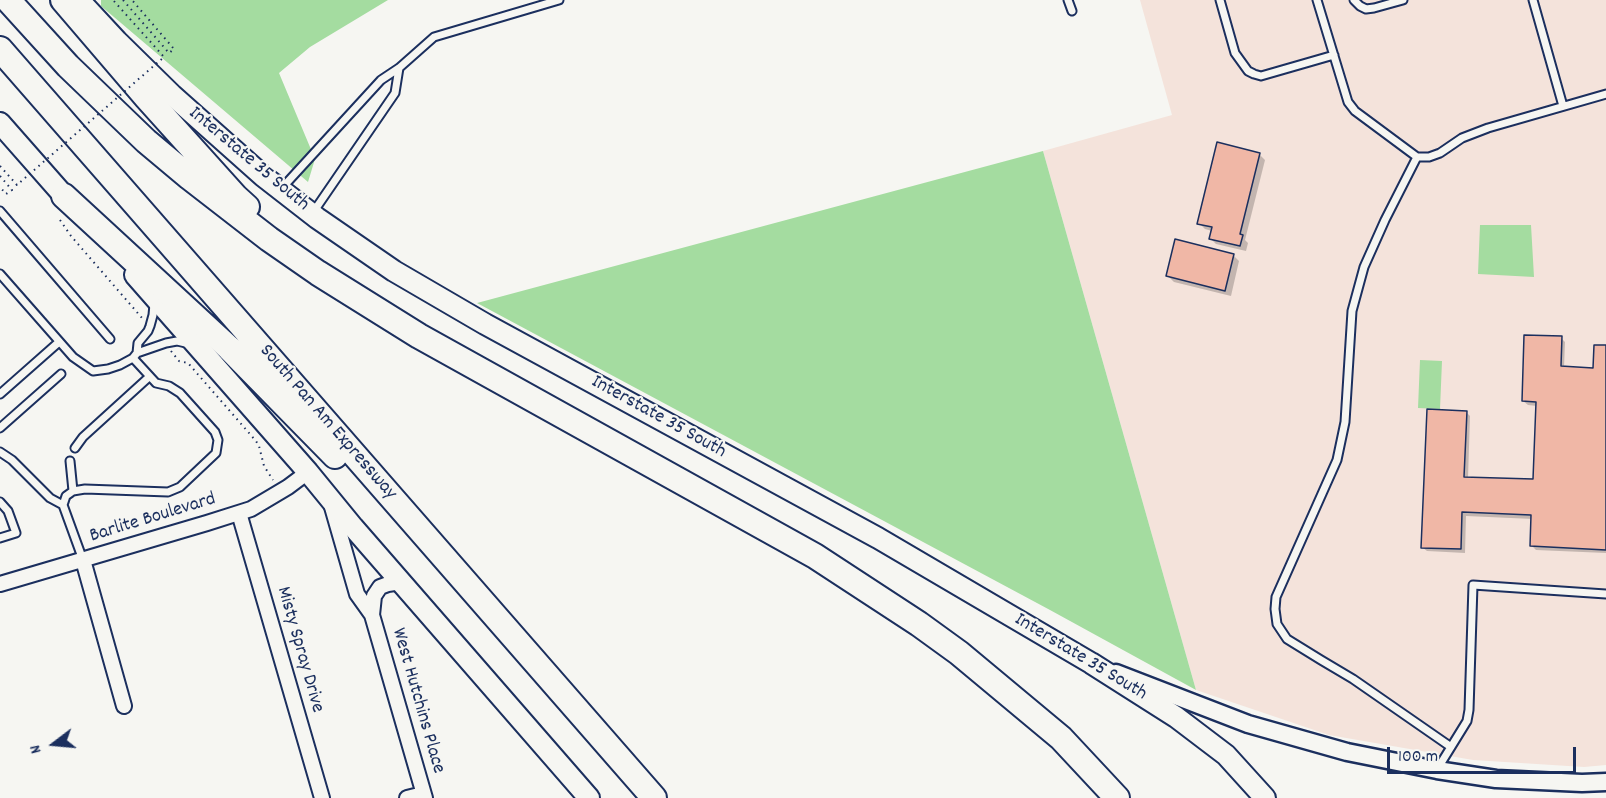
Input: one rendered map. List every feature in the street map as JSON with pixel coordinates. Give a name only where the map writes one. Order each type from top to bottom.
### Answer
[{"type":"highway","points":[[8,0],[68,66],[146,141],[232,212],[338,285],[419,336],[815,556],[920,624],[959,653],[1061,738],[1117,798]]},
{"type":"highway","points":[[63,0],[236,197],[338,285]]},
{"type":"highway","name":"South Pan Am Expressway","points":[[0,49],[654,798]]},
{"type":"highway","points":[[64,196],[229,348],[373,495],[441,554]]},
{"type":"main road","name":"Interstate 35 South","points":[[79,0],[172,95],[238,154],[312,214],[394,271],[475,318],[878,538],[1090,663],[1176,717],[1226,755],[1264,798]]},
{"type":"main road","points":[[0,123],[199,347],[589,798]]},
{"type":"street","name":"Barlite Boulevard","points":[[0,584],[239,513],[265,501],[308,472]]},
{"type":"street","name":"West Hutchins Place","points":[[331,500],[357,594],[372,615],[424,796]]},
{"type":"street","name":"Misty Spray Drive","points":[[239,513],[322,798]]},
{"type":"street","points":[[83,560],[124,706]]},
{"type":"street","name":"West Hutchins Place","points":[[372,615],[374,596],[380,587],[401,582]]},
{"type":"street","points":[[1090,663],[1248,724],[1347,752],[1496,779],[1606,782]]},
{"type":"street","points":[[407,798],[424,796]]},
{"type":"lane","points":[[280,189],[381,80],[399,68],[434,37],[559,0]]},
{"type":"lane","points":[[1068,0],[1072,11]]},
{"type":"lane","points":[[1220,0],[1235,53],[1254,74],[1261,76],[1334,55]]},
{"type":"lane","points":[[1317,0],[1347,102],[1355,111],[1417,157],[1429,157],[1440,153],[1462,138],[1488,128],[1606,94]]},
{"type":"lane","points":[[1354,0],[1366,9],[1403,0]]},
{"type":"lane","points":[[1533,0],[1563,106]]},
{"type":"lane","points":[[312,214],[395,93],[399,68]]},
{"type":"lane","points":[[1417,157],[1364,267],[1352,311],[1344,422],[1337,460],[1276,597],[1275,609],[1277,624],[1287,639],[1353,679],[1451,747]]},
{"type":"lane","points":[[0,211],[110,339]]},
{"type":"lane","points":[[0,274],[58,342],[73,357],[93,371],[120,365],[166,343],[177,341],[199,347]]},
{"type":"lane","points":[[83,560],[63,505],[66,496],[73,491],[85,489],[168,492],[180,487],[216,453],[218,440],[215,432],[180,393],[170,386],[156,383],[135,356],[138,343],[148,331],[153,315],[154,296]]},
{"type":"lane","points":[[0,394],[58,342]]},
{"type":"lane","points":[[0,428],[61,374]]},
{"type":"lane","points":[[75,448],[83,437],[149,376]]},
{"type":"lane","points":[[0,452],[12,460],[50,498],[63,505]]},
{"type":"lane","points":[[70,461],[73,491]]},
{"type":"lane","points":[[0,502],[8,511],[16,533],[0,538]]},
{"type":"lane","points":[[1437,770],[1467,721],[1469,711],[1473,585],[1606,594]]},
{"type":"path","points":[[0,166],[17,185],[164,57],[113,0]]},
{"type":"path","points":[[123,0],[169,53],[174,49],[132,0]]},
{"type":"path","points":[[0,176],[12,190],[6,194],[0,187]]},
{"type":"path","points":[[60,220],[71,236],[145,321]]},
{"type":"path","points":[[169,348],[179,361],[188,363],[256,441],[264,466],[276,485]]},
{"type":"shaded area","points":[[1140,0],[1606,0],[1606,765],[1584,767],[1473,760],[1329,735],[1196,690],[1043,151],[1172,115]]},
{"type":"green space","points":[[101,0],[388,0],[310,47],[279,73],[315,159],[308,182],[101,6]]},
{"type":"green space","points":[[1043,151],[1196,690],[477,303]]},
{"type":"green space","points":[[1480,225],[1531,225],[1534,277],[1478,274]]},
{"type":"green space","points":[[1420,360],[1442,361],[1440,409],[1418,408]]},
{"type":"building","points":[[1217,142],[1260,153],[1240,234],[1243,235],[1240,246],[1209,239],[1212,227],[1197,224]]},
{"type":"building","points":[[1175,239],[1234,254],[1225,291],[1166,276]]},
{"type":"building","points":[[1524,335],[1562,336],[1561,366],[1593,368],[1594,345],[1606,345],[1606,550],[1530,546],[1531,515],[1462,512],[1461,549],[1421,548],[1427,409],[1467,411],[1464,477],[1533,479],[1536,402],[1522,401]]}]
